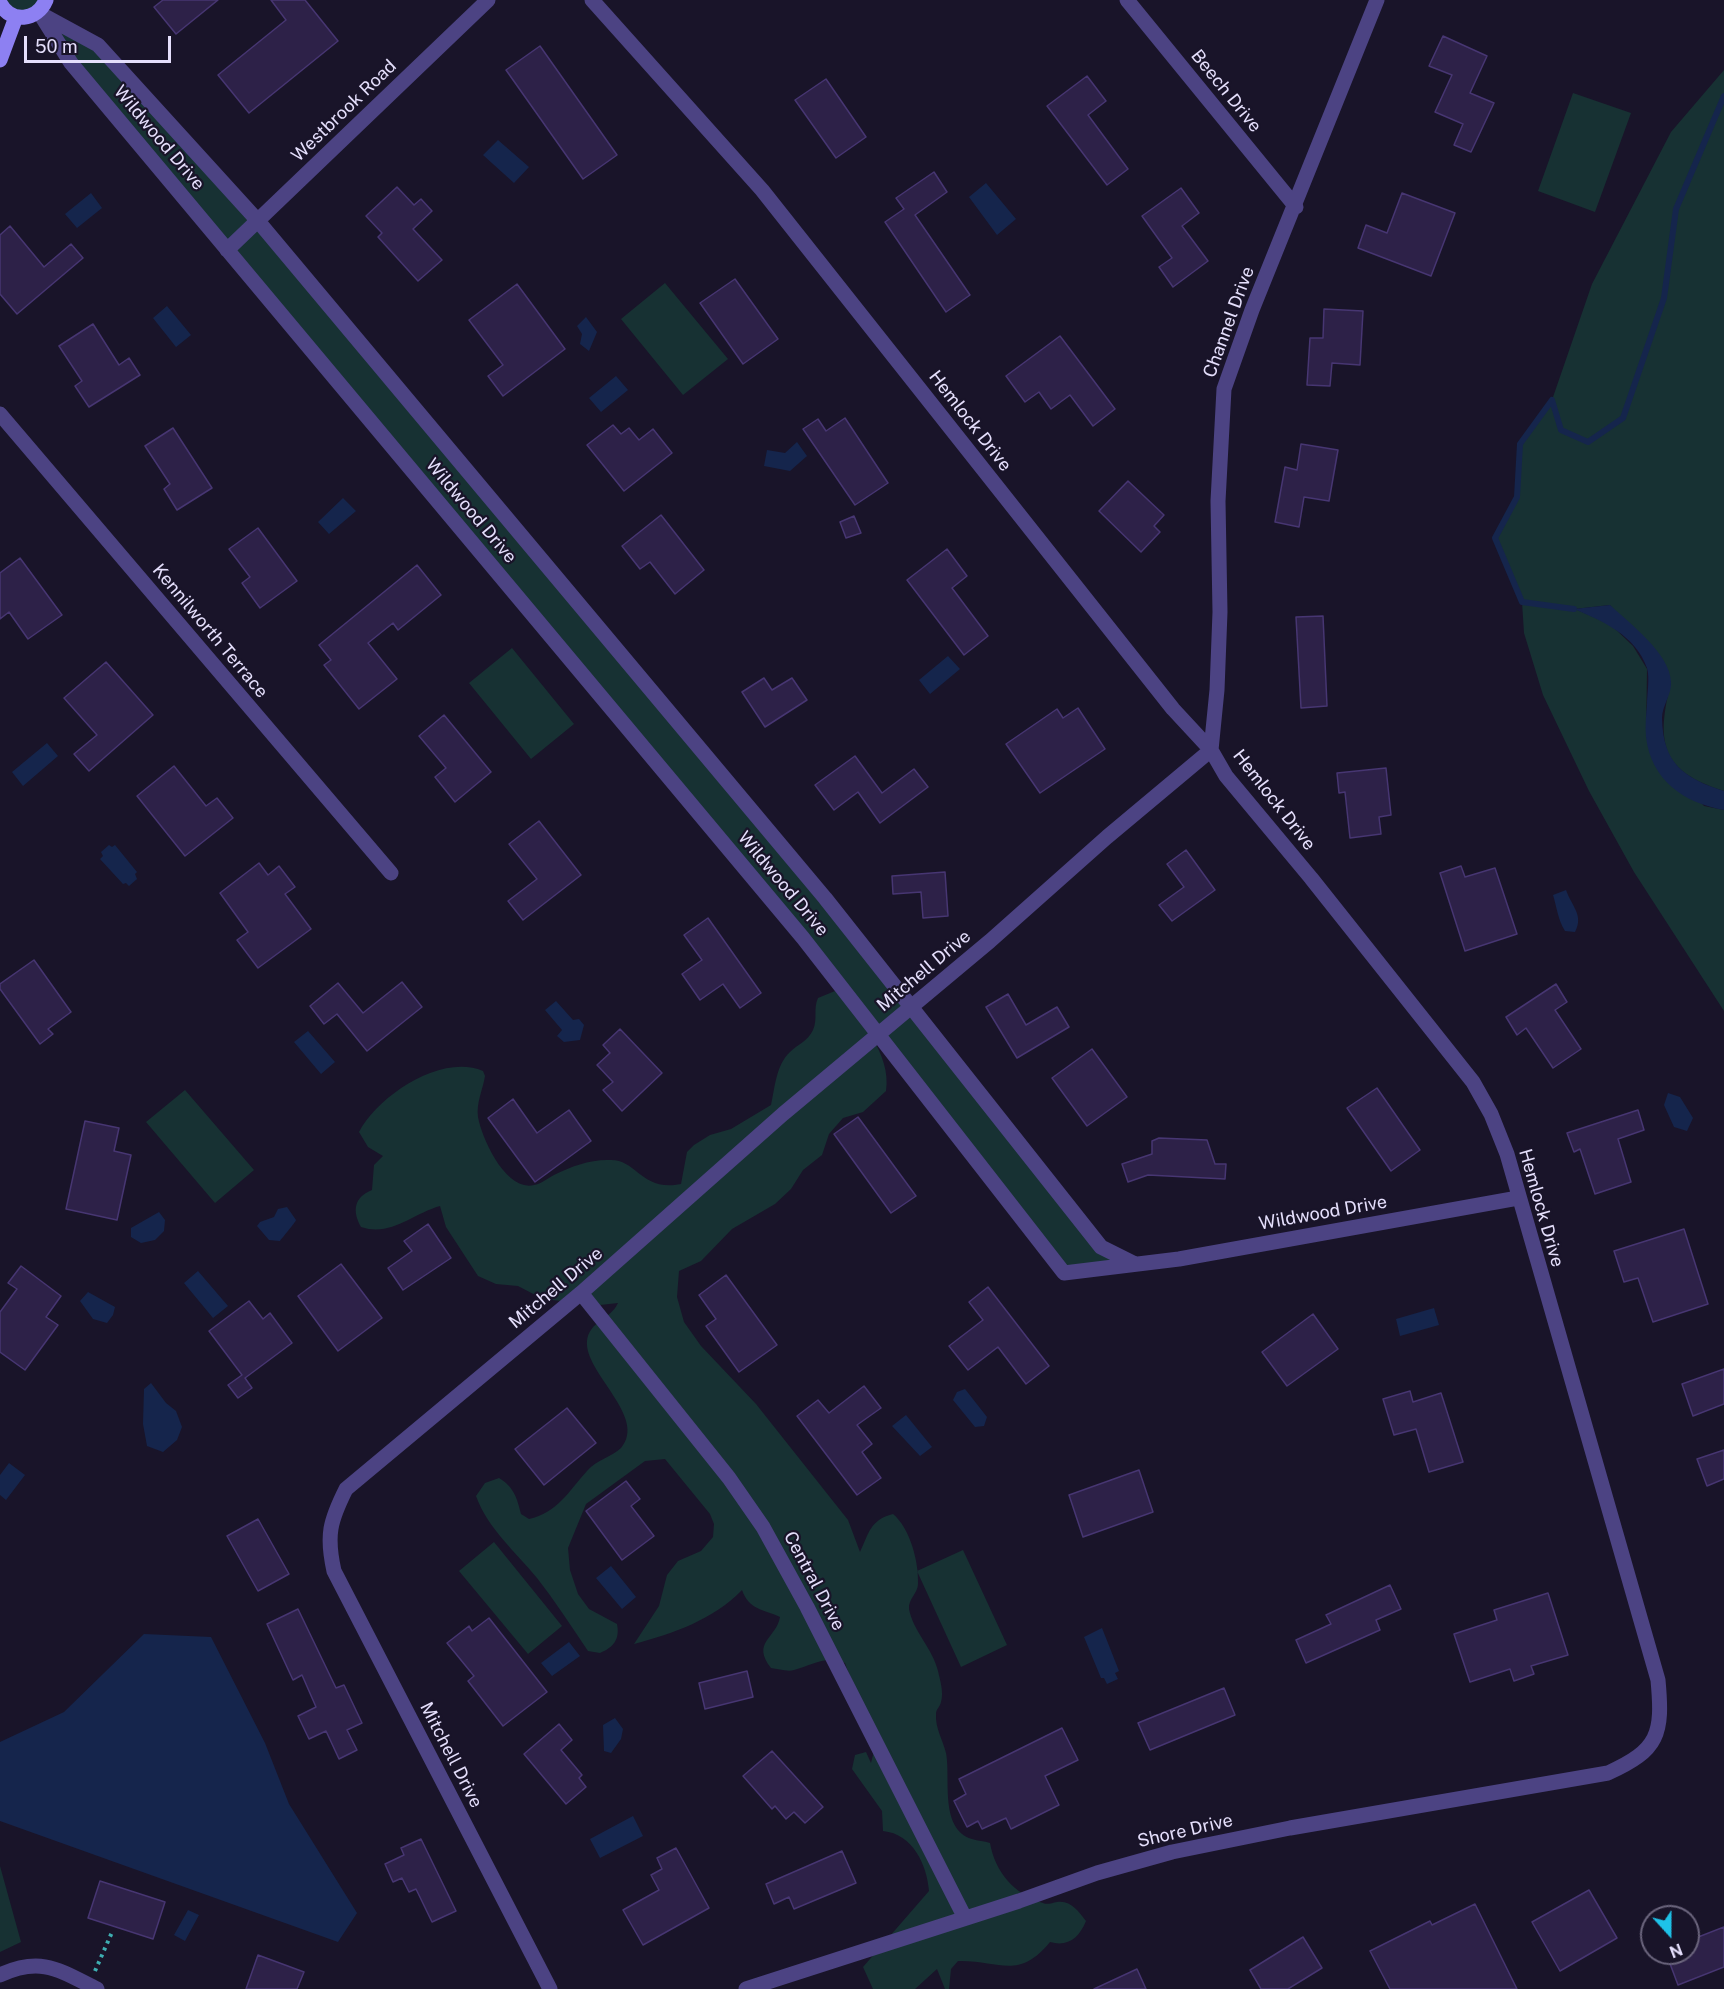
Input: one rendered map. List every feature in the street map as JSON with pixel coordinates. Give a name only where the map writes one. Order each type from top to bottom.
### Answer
[{"type":"main road","points":[[0,3],[9,14],[16,17],[28,17],[42,6]]},
{"type":"main road","points":[[0,60],[16,17]]},
{"type":"street","name":"Westbrook Road","points":[[227,250],[488,0]]},
{"type":"street","name":"Hemlock Drive","points":[[592,0],[762,190],[1173,709],[1211,750],[1226,776],[1311,878],[1473,1082],[1491,1114],[1507,1154],[1658,1680],[1661,1713],[1657,1733],[1642,1754]]},
{"type":"street","name":"Beech Drive","points":[[1127,0],[1296,207]]},
{"type":"street","name":"Channel Drive","points":[[1211,750],[1218,668],[1218,501],[1224,388],[1252,310],[1296,207],[1377,0]]},
{"type":"street","name":"Wildwood Drive","points":[[42,6],[98,45],[258,221],[825,898],[1101,1247],[1135,1264]]},
{"type":"street","name":"Wildwood Drive","points":[[42,6],[71,63],[788,921],[1064,1273],[1179,1259],[1518,1198]]},
{"type":"street","name":"Kennilworth Terrace","points":[[0,414],[391,873]]},
{"type":"street","name":"Mitchell Drive","points":[[550,1989],[334,1571],[328,1545],[334,1514],[346,1489],[581,1293],[783,1114],[1211,750]]},
{"type":"street","name":"Central Drive","points":[[581,1293],[729,1478],[763,1527],[807,1607],[849,1695],[914,1816],[965,1918]]},
{"type":"street","name":"Shore Drive","points":[[746,1989],[1097,1873],[1172,1852],[1298,1826],[1608,1773],[1634,1761],[1642,1754]]},
{"type":"street","points":[[0,1975],[32,1964],[63,1972],[93,1987]]},
{"type":"path","points":[[93,1987],[113,1930]]},
{"type":"green space","points":[[1,0],[44,0],[23,16]]},
{"type":"green space","points":[[41,14],[98,45],[258,221],[825,898],[1101,1247],[1135,1264],[1064,1273],[878,1034],[71,63]]},
{"type":"green space","points":[[1724,70],[1724,791],[1703,783],[1675,764],[1664,738],[1666,703],[1671,682],[1610,605],[1575,609],[1610,624],[1633,646],[1647,669],[1646,737],[1704,806],[1724,810],[1724,1011],[1634,872],[1589,791],[1543,695],[1524,633],[1522,602],[1496,538],[1517,497],[1520,444],[1552,400],[1592,284],[1671,132]]},
{"type":"green space","points":[[1573,93],[1631,113],[1595,212],[1538,191]]},
{"type":"green space","points":[[665,283],[728,359],[683,395],[621,319]]},
{"type":"green space","points":[[512,648],[574,724],[531,759],[469,683]]},
{"type":"green space","points":[[835,991],[863,1023],[879,1049],[884,1063],[886,1091],[863,1112],[843,1118],[829,1134],[822,1155],[803,1170],[791,1189],[775,1204],[732,1229],[701,1261],[679,1271],[677,1297],[684,1322],[701,1346],[756,1404],[848,1520],[860,1552],[868,1533],[879,1520],[893,1514],[899,1520],[909,1537],[918,1575],[918,1587],[910,1602],[911,1617],[932,1655],[941,1686],[942,1698],[936,1712],[936,1719],[946,1753],[948,1802],[955,1825],[972,1839],[990,1843],[1001,1872],[1023,1894],[1045,1904],[1066,1903],[1074,1907],[1086,1921],[1072,1940],[1062,1943],[1050,1942],[1039,1954],[1018,1965],[958,1961],[951,1969],[949,1989],[945,1989],[937,1969],[915,1989],[873,1989],[863,1967],[929,1891],[925,1871],[917,1852],[903,1838],[883,1831],[882,1811],[852,1769],[855,1755],[866,1752],[871,1763],[875,1747],[845,1663],[825,1660],[792,1671],[771,1668],[765,1659],[764,1646],[780,1617],[748,1602],[742,1590],[719,1610],[692,1624],[634,1644],[659,1606],[667,1575],[678,1561],[701,1551],[713,1537],[714,1524],[710,1514],[665,1459],[645,1461],[586,1504],[568,1548],[570,1570],[578,1594],[589,1609],[617,1624],[618,1634],[615,1642],[600,1653],[588,1651],[544,1587],[495,1529],[481,1508],[476,1496],[485,1483],[499,1478],[514,1493],[521,1514],[529,1519],[539,1516],[562,1500],[591,1467],[621,1448],[627,1436],[627,1423],[595,1367],[589,1354],[587,1341],[596,1324],[618,1303],[600,1305],[543,1299],[518,1286],[496,1284],[478,1276],[446,1227],[440,1206],[392,1227],[382,1229],[361,1227],[356,1215],[356,1205],[361,1196],[372,1190],[374,1165],[383,1156],[368,1147],[359,1132],[380,1105],[396,1092],[412,1081],[449,1068],[466,1067],[483,1071],[485,1076],[478,1112],[480,1127],[497,1162],[514,1180],[524,1185],[534,1185],[575,1166],[611,1160],[620,1161],[657,1184],[681,1184],[687,1152],[694,1145],[710,1135],[731,1129],[771,1105],[777,1077],[785,1057],[806,1040],[813,1030],[818,998]]},
{"type":"green space","points":[[185,1090],[254,1170],[215,1203],[146,1122]]},
{"type":"green space","points":[[494,1542],[562,1626],[528,1654],[459,1571]]},
{"type":"green space","points":[[963,1550],[1007,1645],[961,1667],[917,1571]]},
{"type":"green space","points":[[0,1866],[21,1942],[0,1952]]},
{"type":"water","points":[[498,140],[529,167],[514,183],[483,155]]},
{"type":"water","points":[[986,183],[1016,219],[997,235],[969,197]]},
{"type":"water","points":[[91,193],[102,208],[77,228],[65,214]]},
{"type":"water","points":[[167,306],[191,335],[176,347],[153,318]]},
{"type":"water","points":[[586,317],[597,332],[589,351],[580,344],[582,334],[577,326]]},
{"type":"water","points":[[616,376],[628,390],[601,412],[589,398]]},
{"type":"water","points":[[797,442],[807,456],[790,471],[764,466],[767,450],[785,453]]},
{"type":"water","points":[[343,498],[356,511],[329,534],[318,522]]},
{"type":"water","points":[[1610,605],[1647,639],[1664,660],[1671,682],[1662,718],[1666,747],[1678,767],[1687,774],[1724,791],[1724,810],[1709,807],[1683,795],[1662,777],[1655,766],[1646,737],[1648,676],[1642,657],[1627,638],[1607,625],[1574,609]]},
{"type":"water","points":[[948,656],[960,669],[930,694],[919,680]]},
{"type":"water","points":[[47,743],[58,756],[23,786],[12,772]]},
{"type":"water","points":[[109,845],[112,847],[115,845],[137,872],[135,874],[137,879],[129,886],[126,883],[123,884],[100,859],[103,856],[101,852]]},
{"type":"water","points":[[1566,890],[1578,916],[1575,932],[1565,931],[1553,895]]},
{"type":"water","points":[[556,1001],[573,1020],[579,1019],[584,1025],[580,1040],[564,1042],[557,1036],[562,1030],[545,1010]]},
{"type":"water","points":[[308,1031],[335,1062],[321,1074],[294,1042]]},
{"type":"water","points":[[1668,1093],[1680,1097],[1693,1118],[1687,1131],[1674,1127],[1664,1105]]},
{"type":"water","points":[[287,1207],[296,1220],[295,1222],[280,1241],[269,1240],[257,1226],[260,1222],[274,1217],[278,1209]]},
{"type":"water","points":[[159,1212],[165,1220],[164,1231],[155,1240],[141,1243],[131,1237],[131,1228]]},
{"type":"water","points":[[198,1271],[228,1306],[213,1318],[184,1283]]},
{"type":"water","points":[[88,1292],[115,1307],[107,1323],[93,1319],[80,1301]]},
{"type":"water","points":[[1434,1308],[1439,1325],[1400,1336],[1396,1319]]},
{"type":"water","points":[[151,1383],[166,1403],[176,1411],[182,1427],[177,1440],[163,1452],[147,1446],[143,1424],[144,1389]]},
{"type":"water","points":[[965,1389],[987,1417],[984,1426],[975,1427],[953,1400],[957,1392]]},
{"type":"water","points":[[906,1415],[932,1447],[920,1456],[892,1426]]},
{"type":"water","points":[[9,1463],[25,1475],[6,1500],[0,1495],[0,1475]]},
{"type":"water","points":[[611,1566],[636,1597],[622,1609],[596,1578]]},
{"type":"water","points":[[1102,1628],[1119,1671],[1115,1673],[1118,1679],[1107,1684],[1104,1678],[1101,1678],[1084,1637]]},
{"type":"water","points":[[144,1634],[211,1637],[265,1743],[289,1804],[357,1913],[338,1942],[0,1821],[0,1742],[64,1712]]},
{"type":"water","points":[[569,1642],[580,1656],[552,1676],[541,1663]]},
{"type":"water","points":[[615,1718],[623,1729],[621,1739],[611,1753],[604,1751],[603,1725]]},
{"type":"water","points":[[633,1816],[643,1836],[600,1858],[590,1839]]},
{"type":"water","points":[[188,1910],[199,1915],[185,1941],[174,1935]]},
{"type":"building","points":[[163,0],[218,0],[176,34],[154,7]]},
{"type":"building","points":[[271,0],[305,0],[338,41],[249,113],[218,75],[286,20]]},
{"type":"building","points":[[1443,36],[1487,56],[1470,93],[1494,103],[1471,152],[1454,145],[1463,124],[1435,112],[1452,75],[1429,66]]},
{"type":"building","points":[[540,46],[617,155],[583,179],[506,70]]},
{"type":"building","points":[[1087,76],[1106,101],[1088,115],[1128,169],[1107,185],[1047,106]]},
{"type":"building","points":[[826,79],[866,137],[836,158],[795,100]]},
{"type":"building","points":[[934,172],[947,192],[915,215],[970,295],[946,312],[885,222],[904,209],[896,198]]},
{"type":"building","points":[[397,187],[414,205],[421,199],[432,211],[413,229],[442,260],[418,281],[378,237],[382,233],[366,216]]},
{"type":"building","points":[[1181,188],[1199,213],[1182,226],[1208,261],[1173,287],[1159,267],[1172,258],[1142,216]]},
{"type":"building","points":[[1402,193],[1455,213],[1431,276],[1358,248],[1366,225],[1387,233]]},
{"type":"building","points":[[10,226],[44,267],[71,244],[83,258],[17,314],[0,294],[0,235]]},
{"type":"building","points":[[735,279],[778,339],[743,364],[700,303]]},
{"type":"building","points":[[517,284],[565,349],[503,396],[488,376],[503,365],[469,320]]},
{"type":"building","points":[[1324,309],[1363,311],[1360,365],[1332,363],[1330,386],[1307,385],[1310,338],[1323,338]]},
{"type":"building","points":[[93,324],[119,365],[129,358],[140,375],[89,407],[75,386],[82,381],[59,346]]},
{"type":"building","points":[[1060,336],[1115,409],[1093,426],[1070,395],[1051,409],[1039,392],[1025,402],[1006,376]]},
{"type":"building","points":[[845,418],[888,483],[855,505],[803,429],[818,419],[826,431]]},
{"type":"building","points":[[613,425],[621,434],[629,428],[639,440],[653,429],[672,453],[624,491],[587,445]]},
{"type":"building","points":[[173,428],[212,488],[177,510],[164,489],[170,484],[145,446]]},
{"type":"building","points":[[1301,444],[1338,450],[1329,501],[1304,497],[1299,527],[1275,522],[1285,467],[1297,470]]},
{"type":"building","points":[[1128,481],[1164,515],[1154,526],[1160,532],[1141,552],[1099,511]]},
{"type":"building","points":[[661,515],[704,570],[675,594],[650,562],[640,569],[622,546]]},
{"type":"building","points":[[854,516],[861,533],[846,538],[840,522]]},
{"type":"building","points":[[258,528],[297,581],[260,608],[242,583],[250,577],[229,549]]},
{"type":"building","points":[[947,549],[967,576],[952,588],[988,636],[964,655],[907,580]]},
{"type":"building","points":[[20,558],[62,615],[28,639],[9,612],[0,619],[0,573]]},
{"type":"building","points":[[417,565],[441,595],[398,630],[393,623],[368,643],[397,679],[359,709],[324,665],[331,660],[319,645]]},
{"type":"building","points":[[1323,616],[1327,706],[1301,708],[1296,617]]},
{"type":"building","points":[[106,662],[153,715],[89,771],[74,754],[97,735],[64,698]]},
{"type":"building","points":[[764,678],[772,690],[792,678],[807,700],[765,727],[742,692]]},
{"type":"building","points":[[1078,708],[1105,749],[1040,793],[1006,744],[1057,709],[1063,718]]},
{"type":"building","points":[[444,715],[491,772],[455,802],[435,777],[446,768],[419,736]]},
{"type":"building","points":[[855,756],[882,793],[914,769],[928,787],[880,823],[858,792],[834,810],[815,785]]},
{"type":"building","points":[[174,766],[206,806],[217,798],[233,818],[185,856],[137,796]]},
{"type":"building","points":[[1386,768],[1391,815],[1379,817],[1381,834],[1350,838],[1345,792],[1339,793],[1337,773]]},
{"type":"building","points":[[539,821],[581,875],[523,920],[508,901],[537,879],[509,844]]},
{"type":"building","points":[[1186,850],[1215,890],[1172,921],[1159,905],[1184,887],[1167,864]]},
{"type":"building","points":[[259,863],[268,875],[279,866],[295,887],[285,894],[311,929],[258,968],[237,940],[248,932],[220,893]]},
{"type":"building","points":[[1461,866],[1465,877],[1495,868],[1517,934],[1465,951],[1440,873]]},
{"type":"building","points":[[945,872],[948,916],[923,918],[921,892],[893,894],[892,876]]},
{"type":"building","points":[[708,918],[761,993],[740,1008],[723,984],[700,1000],[682,974],[702,960],[684,935]]},
{"type":"building","points":[[34,960],[71,1012],[48,1029],[53,1034],[40,1044],[0,989],[0,984]]},
{"type":"building","points":[[402,982],[422,1007],[367,1051],[337,1014],[324,1024],[310,1006],[338,983],[363,1013]]},
{"type":"building","points":[[1556,984],[1567,1002],[1555,1010],[1581,1049],[1553,1068],[1526,1028],[1517,1035],[1506,1017]]},
{"type":"building","points":[[1008,994],[1026,1025],[1057,1007],[1069,1027],[1017,1058],[986,1007]]},
{"type":"building","points":[[620,1029],[662,1073],[622,1111],[603,1090],[613,1082],[597,1065],[610,1053],[603,1045]]},
{"type":"building","points":[[1092,1049],[1127,1097],[1087,1126],[1052,1078]]},
{"type":"building","points":[[1377,1088],[1420,1150],[1391,1171],[1347,1108]]},
{"type":"building","points":[[513,1099],[537,1133],[569,1110],[591,1141],[535,1182],[488,1118]]},
{"type":"building","points":[[1638,1110],[1644,1130],[1618,1139],[1631,1182],[1595,1194],[1580,1149],[1574,1152],[1567,1133]]},
{"type":"building","points":[[858,1117],[916,1196],[891,1213],[834,1134]]},
{"type":"building","points":[[85,1121],[119,1128],[114,1151],[131,1155],[117,1220],[66,1209]]},
{"type":"building","points":[[1159,1138],[1207,1140],[1215,1164],[1226,1164],[1225,1179],[1148,1175],[1128,1182],[1122,1164],[1152,1154],[1152,1141]]},
{"type":"building","points":[[428,1224],[451,1258],[403,1290],[388,1268],[412,1251],[404,1241]]},
{"type":"building","points":[[1684,1229],[1708,1304],[1653,1322],[1638,1278],[1624,1282],[1614,1251]]},
{"type":"building","points":[[341,1264],[382,1318],[338,1351],[298,1296]]},
{"type":"building","points":[[21,1266],[61,1296],[46,1317],[58,1325],[25,1370],[0,1352],[0,1312],[17,1289],[8,1283]]},
{"type":"building","points":[[726,1275],[777,1345],[739,1372],[706,1326],[716,1319],[699,1295]]},
{"type":"building","points":[[988,1287],[1049,1366],[1026,1384],[998,1347],[968,1370],[949,1346],[983,1320],[969,1302]]},
{"type":"building","points":[[249,1301],[263,1319],[270,1313],[292,1343],[245,1378],[252,1388],[238,1398],[228,1385],[242,1375],[209,1331]]},
{"type":"building","points":[[1313,1314],[1338,1349],[1287,1386],[1262,1352]]},
{"type":"building","points":[[1724,1369],[1724,1404],[1693,1416],[1682,1384]]},
{"type":"building","points":[[864,1386],[881,1408],[857,1425],[872,1444],[862,1452],[881,1478],[857,1495],[797,1416],[818,1400],[829,1413]]},
{"type":"building","points":[[1410,1391],[1413,1402],[1441,1393],[1463,1462],[1429,1472],[1416,1429],[1394,1435],[1383,1399]]},
{"type":"building","points":[[567,1408],[596,1443],[544,1485],[515,1449]]},
{"type":"building","points":[[1724,1450],[1724,1479],[1707,1486],[1697,1459]]},
{"type":"building","points":[[1139,1470],[1153,1512],[1083,1537],[1069,1495]]},
{"type":"building","points":[[626,1481],[640,1499],[631,1506],[654,1536],[622,1560],[586,1511]]},
{"type":"building","points":[[258,1519],[289,1574],[258,1591],[227,1536]]},
{"type":"building","points":[[1390,1585],[1401,1609],[1376,1620],[1380,1630],[1306,1663],[1296,1640],[1331,1624],[1326,1615]]},
{"type":"building","points":[[1548,1593],[1568,1655],[1531,1666],[1534,1674],[1514,1681],[1510,1669],[1470,1682],[1454,1634],[1497,1620],[1494,1610]]},
{"type":"building","points":[[298,1609],[336,1688],[344,1685],[362,1723],[347,1730],[357,1750],[339,1759],[326,1731],[309,1739],[298,1716],[316,1707],[302,1675],[293,1680],[267,1624]]},
{"type":"building","points":[[489,1618],[547,1692],[503,1726],[468,1681],[474,1676],[447,1643],[469,1626],[472,1631]]},
{"type":"building","points":[[747,1671],[753,1697],[705,1709],[699,1683]]},
{"type":"building","points":[[1224,1688],[1235,1715],[1150,1750],[1138,1723]]},
{"type":"building","points":[[559,1724],[572,1740],[561,1750],[582,1775],[579,1778],[586,1787],[566,1804],[524,1754]]},
{"type":"building","points":[[1062,1728],[1078,1760],[1045,1776],[1059,1805],[1011,1829],[1006,1818],[982,1829],[978,1821],[967,1827],[954,1801],[966,1794],[959,1779]]},
{"type":"building","points":[[772,1751],[823,1807],[805,1823],[794,1812],[786,1819],[775,1806],[772,1809],[743,1776]]},
{"type":"building","points":[[421,1839],[456,1911],[432,1922],[416,1889],[409,1892],[402,1878],[393,1882],[385,1864],[404,1855],[401,1848]]},
{"type":"building","points":[[676,1848],[709,1908],[643,1945],[623,1910],[659,1890],[651,1875],[662,1869],[657,1858]]},
{"type":"building","points":[[842,1851],[856,1883],[794,1909],[789,1897],[774,1904],[766,1884]]},
{"type":"building","points":[[100,1881],[165,1902],[153,1939],[88,1918]]},
{"type":"building","points":[[1589,1890],[1617,1938],[1560,1971],[1532,1922]]},
{"type":"building","points":[[1475,1904],[1517,1989],[1390,1989],[1370,1951],[1430,1921],[1432,1925]]},
{"type":"building","points":[[1724,1927],[1724,1967],[1678,1985],[1670,1965],[1700,1965],[1700,1936]]},
{"type":"building","points":[[1303,1937],[1322,1968],[1288,1989],[1261,1989],[1250,1970]]},
{"type":"building","points":[[258,1955],[304,1972],[297,1989],[246,1989]]},
{"type":"building","points":[[1137,1969],[1146,1989],[1094,1989]]},
{"type":"waterway","points":[[1574,609],[1522,602],[1495,538],[1517,497],[1520,444],[1552,400],[1561,430],[1588,442],[1623,418],[1664,298],[1676,209],[1724,96]]}]
